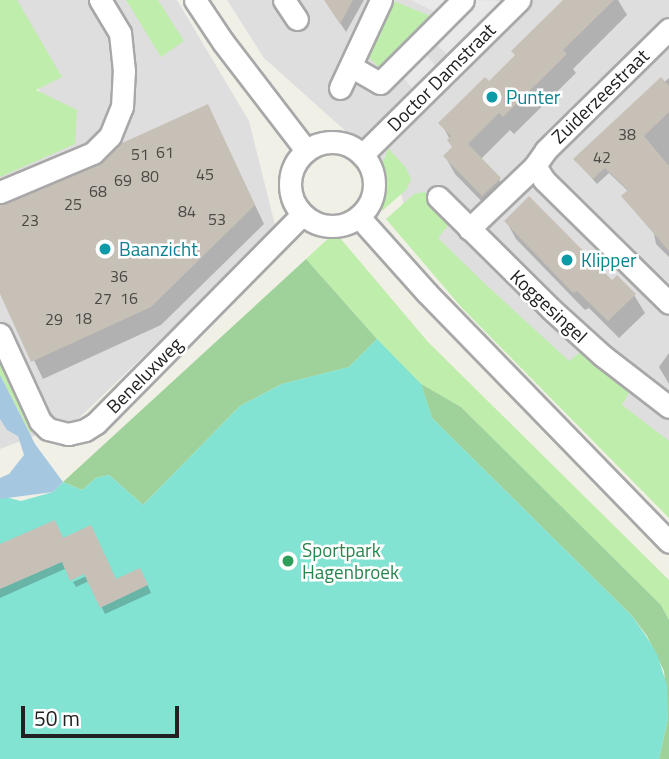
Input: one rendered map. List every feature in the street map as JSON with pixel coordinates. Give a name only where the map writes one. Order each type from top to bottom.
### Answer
[{"type":"street","points":[[0,192],[93,153],[110,136],[122,107],[124,71],[120,33],[100,0]]},
{"type":"street","points":[[195,0],[223,42],[306,150]]},
{"type":"street","points":[[284,0],[297,19]]},
{"type":"street","points":[[340,88],[381,0]]},
{"type":"street","points":[[352,67],[380,83],[463,0]]},
{"type":"street","name":"Doctor Damstraat","points":[[362,155],[519,0]]},
{"type":"street","name":"Zuiderzeestraat","points":[[469,229],[535,166],[546,150],[669,29]]},
{"type":"street","points":[[342,143],[362,155],[370,166],[373,193],[359,217],[346,224],[330,227],[315,224],[302,215],[293,203],[290,181],[296,160],[306,150],[317,144],[342,143]]},
{"type":"street","points":[[535,166],[544,180],[669,303]]},
{"type":"street","name":"Koggesingel","points":[[438,197],[603,356],[669,407]]},
{"type":"street","name":"Beneluxweg","points":[[0,334],[40,421],[48,429],[68,434],[85,430],[96,423],[302,215]]},
{"type":"street","points":[[359,217],[427,293],[669,542]]},
{"type":"shaded area","points":[[0,0],[177,0],[249,121],[276,229],[77,420],[0,449],[0,166],[59,136]]},
{"type":"shaded area","points":[[227,0],[669,0],[669,485],[409,230],[398,178],[264,58]]},
{"type":"shaded area","points":[[411,0],[447,0],[435,12]]},
{"type":"shaded area","points":[[477,0],[502,1],[448,55],[435,43]]},
{"type":"shaded area","points":[[424,52],[436,66],[412,88],[400,74]]},
{"type":"shaded area","name":"Sportpark Hagenbroek","points":[[377,339],[421,384],[432,418],[632,616],[646,636],[657,654],[667,685],[668,718],[659,759],[0,759],[0,499],[5,497],[21,501],[53,492],[63,482],[82,490],[96,478],[109,475],[143,505],[240,406],[282,384],[349,367]]},
{"type":"shaded area","points":[[0,375],[35,444],[63,482],[53,492],[0,499],[0,478],[9,474],[24,455],[18,436],[7,430],[0,419]]},
{"type":"green space","points":[[0,0],[17,0],[62,77],[36,90],[77,110],[75,144],[0,177]]},
{"type":"green space","points":[[126,0],[158,0],[184,41],[161,57]]},
{"type":"green space","points":[[391,0],[433,17],[380,68],[366,55]]},
{"type":"green space","points":[[388,148],[406,168],[411,179],[407,189],[382,211],[381,169]]},
{"type":"green space","points":[[414,194],[429,194],[450,223],[438,238],[482,281],[569,361],[583,350],[631,389],[622,405],[669,441],[669,518],[462,308],[386,219]]},
{"type":"green space","points":[[335,232],[428,342],[669,580],[669,620],[661,605],[461,407],[422,385],[432,418],[282,384],[349,367],[377,339],[306,259]]},
{"type":"green space","points":[[306,259],[377,339],[349,367],[282,384],[240,406],[143,505],[109,475],[96,478],[82,490],[63,482]]},
{"type":"green space","points":[[0,355],[37,427],[30,433],[0,375]]},
{"type":"green space","points":[[421,384],[461,407],[661,605],[669,620],[669,759],[659,759],[668,718],[664,671],[647,636],[632,616],[432,418]]},
{"type":"building","points":[[324,0],[353,0],[340,24]]},
{"type":"building","name":"Punter","points":[[563,0],[614,0],[563,50],[567,54],[503,117],[499,113],[468,144],[501,178],[482,196],[443,156],[452,147],[447,140],[451,136],[438,123],[485,77],[489,81],[515,55],[511,51]]},
{"type":"building","points":[[661,77],[669,86],[669,112],[644,136],[669,166],[669,251],[621,196],[628,190],[605,168],[593,179],[573,159]]},
{"type":"building","name":"Baanzicht","points":[[208,104],[255,205],[151,307],[31,362],[0,294],[0,205],[98,165],[120,144]]},
{"type":"building","name":"Klipper","points":[[529,196],[612,280],[617,275],[636,294],[608,321],[577,291],[573,293],[504,221]]},
{"type":"building","points":[[55,520],[63,538],[91,525],[116,579],[140,568],[148,585],[100,608],[84,574],[70,581],[62,562],[0,589],[0,544]]},
{"type":"place","name":"Punter","points":[[492,97]]},
{"type":"place","name":"Baanzicht","points":[[105,249]]},
{"type":"place","name":"Klipper","points":[[567,260]]},
{"type":"place","name":"Sportpark Hagenbroek","points":[[288,561]]}]
